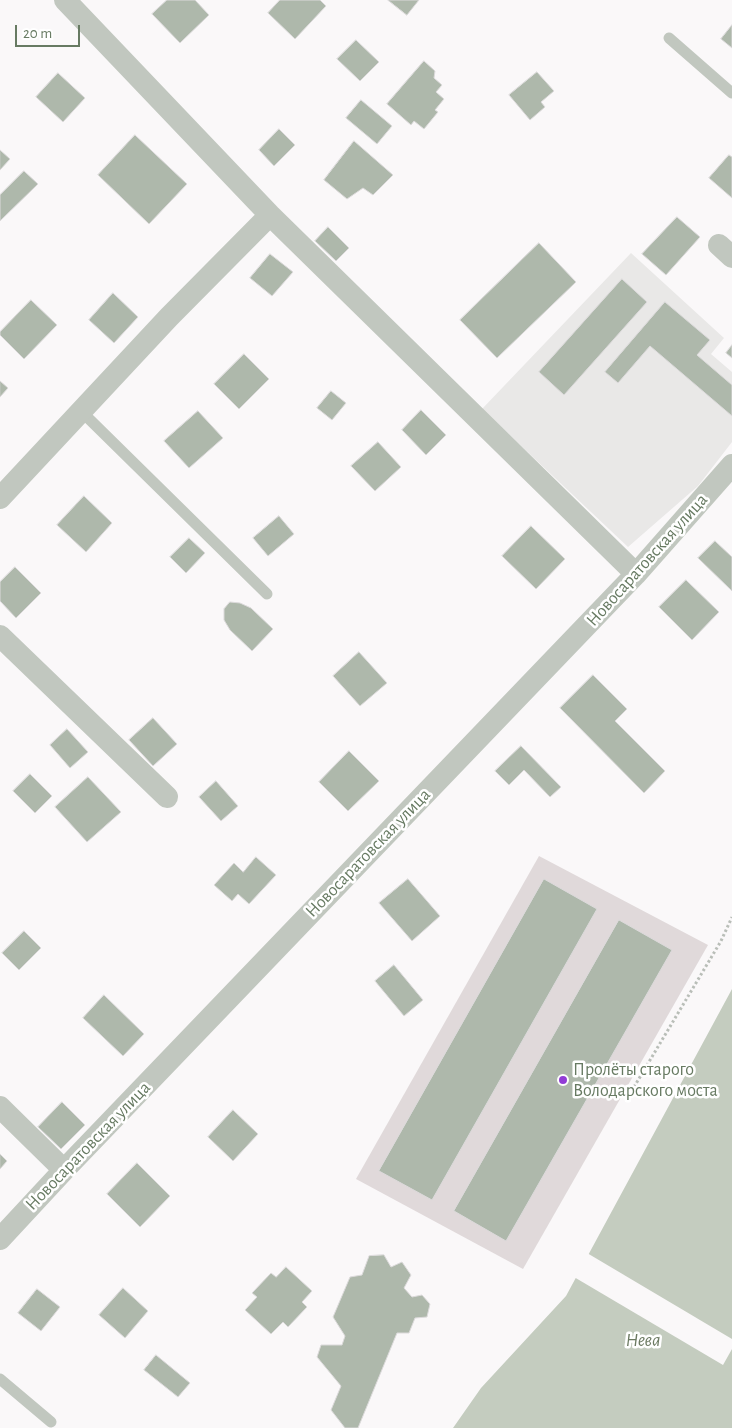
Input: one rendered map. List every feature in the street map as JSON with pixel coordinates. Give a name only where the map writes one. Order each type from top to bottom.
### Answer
[{"type":"street","points":[[65,0],[270,215],[636,574]]},
{"type":"street","points":[[0,498],[169,317],[270,215]]},
{"type":"street","name":"Новосаратовская улица","points":[[0,1239],[636,574],[732,465]]},
{"type":"street","points":[[0,636],[167,797]]},
{"type":"street","points":[[0,1107],[64,1170]]},
{"type":"lane","points":[[669,38],[732,93]]},
{"type":"lane","points":[[82,412],[267,594]]},
{"type":"lane","points":[[0,1379],[51,1422]]},
{"type":"path","points":[[634,1087],[721,941],[732,917]]},
{"type":"shaded area","points":[[631,253],[724,338],[711,354],[732,372],[732,442],[698,486],[628,547],[482,409]]},
{"type":"shaded area","points":[[539,856],[708,945],[523,1269],[356,1179]]},
{"type":"water","name":"Нева","points":[[732,989],[732,1428],[453,1428],[481,1388],[566,1296]]},
{"type":"pier","points":[[587,1253],[732,1339],[732,1349],[723,1365],[574,1277]]},
{"type":"building","points":[[167,0],[195,0],[209,15],[180,43],[152,14]]},
{"type":"building","points":[[280,0],[320,0],[326,6],[295,39],[268,13]]},
{"type":"building","points":[[388,0],[419,0],[407,15]]},
{"type":"building","points":[[732,25],[732,48],[721,39]]},
{"type":"building","points":[[356,40],[379,62],[360,81],[337,59]]},
{"type":"building","points":[[424,61],[435,71],[434,78],[442,85],[436,92],[444,99],[435,110],[438,112],[424,129],[414,121],[411,125],[387,104]]},
{"type":"building","points":[[537,72],[554,91],[541,102],[545,107],[530,120],[509,95]]},
{"type":"building","points":[[58,73],[85,98],[63,122],[36,97]]},
{"type":"building","points":[[361,100],[392,126],[377,144],[346,118]]},
{"type":"building","points":[[279,129],[295,145],[274,166],[259,150]]},
{"type":"building","points":[[135,135],[187,184],[149,224],[98,175]]},
{"type":"building","points":[[354,141],[393,175],[373,195],[363,188],[347,199],[324,180]]},
{"type":"building","points":[[0,150],[10,159],[0,170]]},
{"type":"building","points":[[729,155],[732,157],[732,198],[709,178]]},
{"type":"building","points":[[24,171],[38,184],[0,221],[0,195]]},
{"type":"building","points":[[677,217],[700,237],[666,275],[642,254]]},
{"type":"building","points":[[328,227],[349,248],[336,261],[315,241]]},
{"type":"building","points":[[539,243],[576,282],[497,358],[460,320]]},
{"type":"building","points":[[270,254],[293,272],[272,296],[250,278]]},
{"type":"building","points":[[622,279],[647,302],[564,395],[539,372]]},
{"type":"building","points":[[113,293],[138,317],[114,343],[89,320]]},
{"type":"building","points":[[31,300],[57,325],[24,359],[0,335],[0,332]]},
{"type":"building","points":[[665,302],[710,340],[697,355],[732,385],[732,416],[650,346],[618,383],[605,372]]},
{"type":"building","points":[[732,345],[732,358],[726,353]]},
{"type":"building","points":[[244,354],[269,379],[239,409],[214,384]]},
{"type":"building","points":[[0,381],[8,388],[0,397]]},
{"type":"building","points":[[331,391],[346,403],[332,420],[317,408]]},
{"type":"building","points":[[421,410],[446,435],[426,455],[402,430]]},
{"type":"building","points":[[198,411],[223,438],[189,468],[164,441]]},
{"type":"building","points":[[378,442],[401,467],[375,491],[351,466]]},
{"type":"building","points":[[84,496],[112,523],[86,552],[57,525]]},
{"type":"building","points":[[279,516],[294,534],[268,556],[253,538]]},
{"type":"building","points":[[531,526],[565,559],[536,589],[502,556]]},
{"type":"building","points":[[189,538],[205,553],[186,573],[170,557]]},
{"type":"building","points":[[715,541],[732,557],[732,591],[698,558]]},
{"type":"building","points":[[15,567],[41,593],[16,618],[0,601],[0,582]]},
{"type":"building","points":[[686,580],[719,612],[692,640],[659,607]]},
{"type":"building","points":[[230,602],[240,603],[251,608],[273,629],[252,651],[230,630],[224,620],[224,609]]},
{"type":"building","points":[[359,652],[387,683],[360,706],[333,676]]},
{"type":"building","points":[[593,675],[627,709],[615,721],[665,771],[644,793],[560,708]]},
{"type":"building","points":[[153,718],[177,744],[153,766],[129,740]]},
{"type":"building","points":[[67,729],[88,752],[70,768],[50,745]]},
{"type":"building","points":[[521,746],[561,787],[550,797],[524,770],[509,785],[495,771]]},
{"type":"building","points":[[349,751],[379,781],[348,811],[319,782]]},
{"type":"building","points":[[30,774],[52,796],[35,813],[13,791]]},
{"type":"building","points":[[88,777],[121,812],[87,842],[55,807]]},
{"type":"building","points":[[216,781],[238,806],[221,821],[199,797]]},
{"type":"building","points":[[256,857],[276,875],[249,904],[238,894],[232,901],[214,885],[234,863],[243,872]]},
{"type":"building","points":[[408,879],[440,916],[412,941],[379,903]]},
{"type":"building","points":[[544,879],[597,909],[432,1200],[379,1171]]},
{"type":"building","name":"Пролёты старого Володарского моста","points":[[619,920],[672,950],[506,1241],[454,1211]]},
{"type":"building","points":[[24,931],[41,948],[19,970],[2,953]]},
{"type":"building","points":[[394,965],[423,1000],[404,1016],[375,981]]},
{"type":"building","points":[[104,995],[144,1034],[123,1056],[83,1018]]},
{"type":"building","points":[[62,1102],[85,1125],[61,1149],[38,1127]]},
{"type":"building","points":[[233,1110],[258,1134],[233,1161],[208,1137]]},
{"type":"building","points":[[0,1154],[7,1161],[0,1169]]},
{"type":"building","points":[[137,1163],[170,1196],[140,1227],[107,1194]]},
{"type":"building","points":[[384,1255],[391,1267],[402,1262],[411,1275],[404,1288],[412,1297],[422,1295],[430,1304],[427,1317],[415,1318],[409,1333],[397,1333],[358,1428],[345,1428],[331,1410],[341,1386],[317,1357],[321,1345],[342,1345],[345,1336],[333,1317],[350,1277],[362,1275],[369,1256]]},
{"type":"building","points":[[286,1267],[312,1291],[302,1302],[307,1307],[288,1327],[283,1322],[271,1334],[245,1310],[257,1297],[252,1293],[271,1273],[276,1277]]},
{"type":"building","points":[[123,1288],[148,1311],[125,1338],[99,1315]]},
{"type":"building","points":[[37,1289],[60,1307],[41,1331],[18,1313]]},
{"type":"building","points":[[156,1355],[190,1383],[178,1397],[144,1370]]},
{"type":"place","name":"Пролёты старого Володарского моста","points":[[563,1080]]}]
